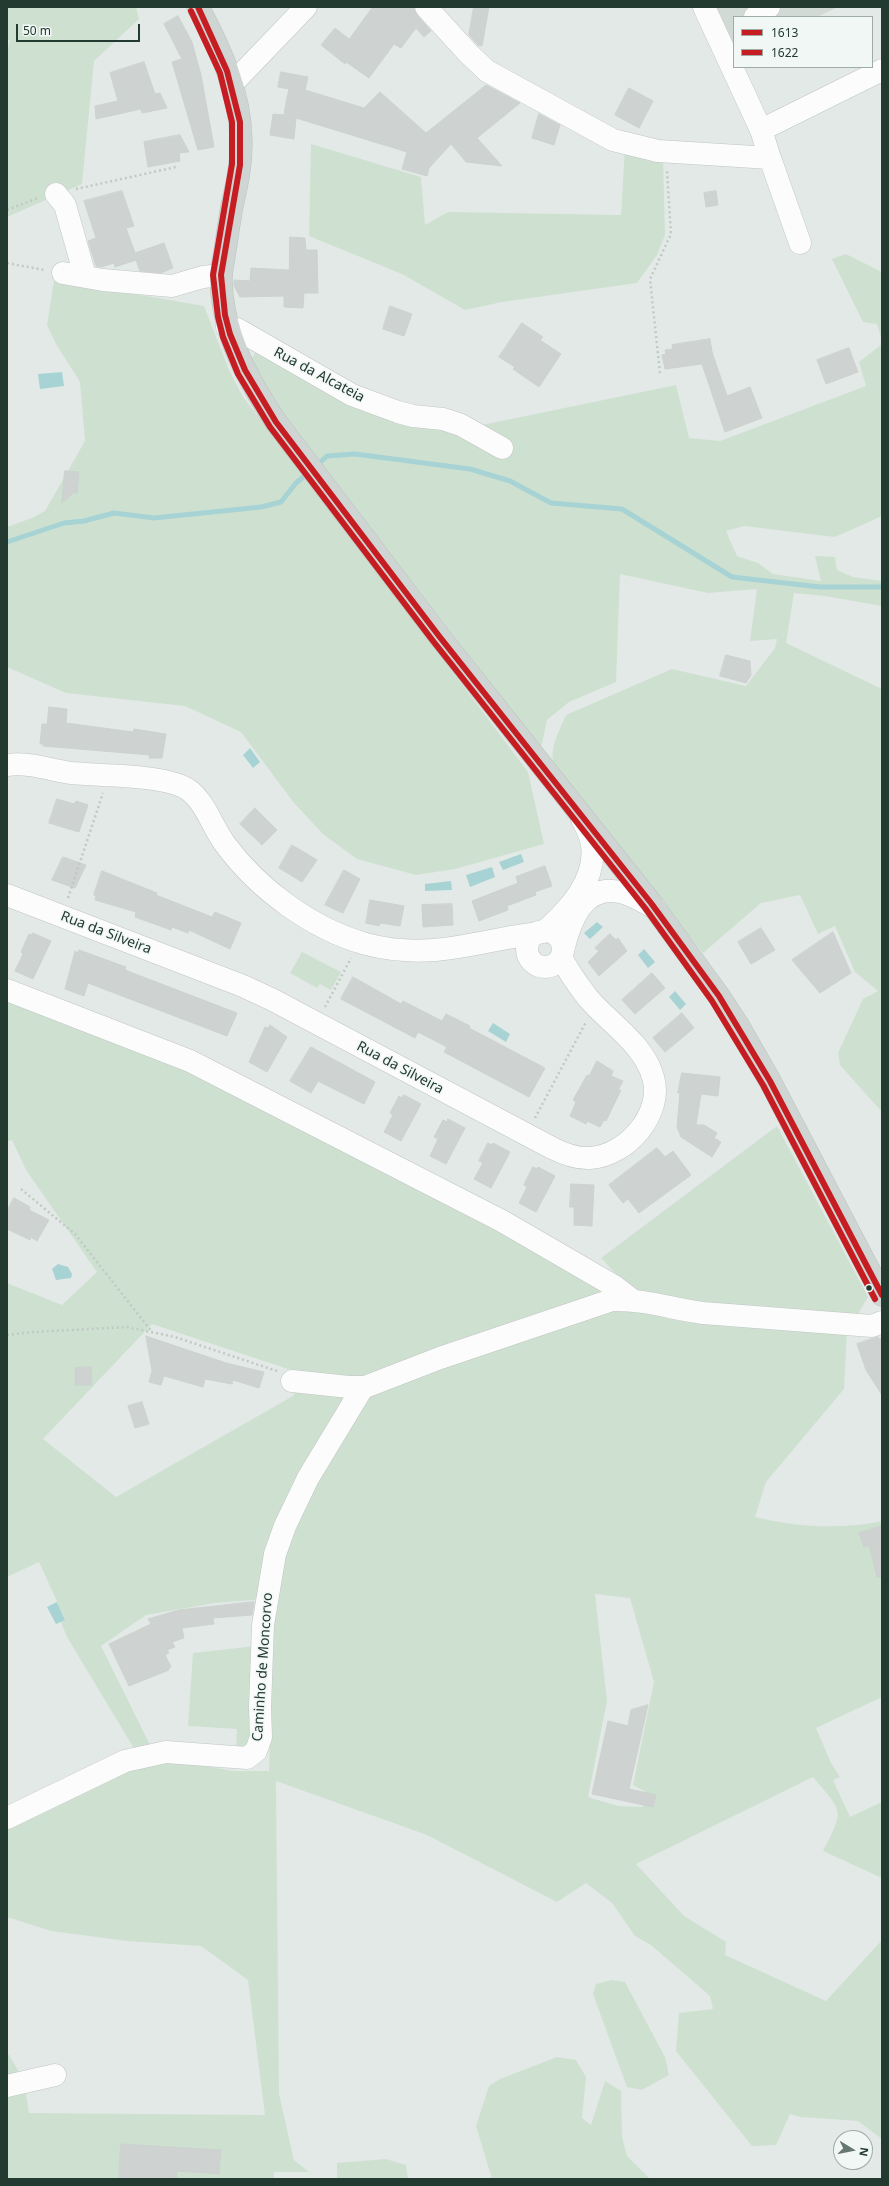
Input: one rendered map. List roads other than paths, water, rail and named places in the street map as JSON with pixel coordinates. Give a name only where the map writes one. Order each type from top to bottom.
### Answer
[{"type":"main road","points":[[198,7],[216,40],[232,84],[240,124],[241,153],[221,275],[222,306],[227,327],[240,362],[256,392],[276,422],[439,636],[655,908],[738,1025],[770,1081],[882,1296]]},
{"type":"street","points":[[232,84],[306,7]]},
{"type":"street","points":[[426,7],[469,54],[487,71],[613,140],[666,152],[770,158]]},
{"type":"street","points":[[704,7],[726,34],[733,53]]},
{"type":"street","points":[[756,16],[769,7]]},
{"type":"street","points":[[738,68],[800,243]]},
{"type":"street","points":[[761,130],[882,70]]},
{"type":"street","points":[[56,194],[65,204],[85,276]]},
{"type":"street","points":[[63,273],[103,280],[172,286],[221,275]]},
{"type":"street","name":"Rua da Alcateia","points":[[227,327],[237,329],[352,395],[398,412],[413,416],[443,419],[461,425],[502,448]]},
{"type":"street","name":"Rua da Silveira","points":[[7,765],[22,763],[72,772],[159,780],[184,786],[196,797],[225,844],[238,860],[273,893],[306,917],[326,928],[360,942],[407,951],[428,951],[471,946],[514,936],[550,932],[560,939],[562,954],[592,1002]]},
{"type":"street","points":[[580,814],[592,843],[593,856],[586,878]]},
{"type":"street","points":[[609,891],[615,887],[617,882],[618,861],[607,858],[599,859],[593,863],[576,899],[541,932],[533,936],[528,946],[529,957],[537,964],[553,966],[562,954],[572,918],[585,902],[597,893],[609,891],[624,893],[655,908]]},
{"type":"street","name":"Rua da Silveira","points":[[7,895],[243,986],[565,1154],[590,1158],[603,1155],[620,1147],[647,1121],[652,1112],[655,1090],[653,1077],[642,1054],[592,1002],[537,964],[515,953],[491,946],[471,946]]},
{"type":"street","points":[[7,990],[190,1061],[502,1221],[614,1286],[631,1299]]},
{"type":"street","points":[[292,1381],[363,1387],[556,1318],[612,1300],[631,1299],[677,1309],[711,1313],[872,1326],[882,1322]]},
{"type":"street","name":"Caminho de Moncorvo","points":[[7,1818],[125,1761],[166,1752],[247,1758],[256,1751],[261,1737],[260,1707],[264,1625],[275,1554],[285,1526],[308,1478],[363,1387]]},
{"type":"street","points":[[7,2086],[55,2075]]},
{"type":"water","points":[[62,372],[64,386],[40,389],[38,374]]},
{"type":"water","points":[[250,748],[260,762],[253,768],[243,755]]},
{"type":"water","points":[[521,854],[524,862],[503,870],[499,862]]},
{"type":"water","points":[[492,867],[495,877],[470,887],[466,875]]},
{"type":"water","points":[[451,881],[452,890],[425,891],[425,884]]},
{"type":"water","points":[[597,922],[603,927],[590,939],[584,933]]},
{"type":"water","points":[[644,949],[655,962],[648,968],[638,955]]},
{"type":"water","points":[[675,991],[686,1004],[680,1010],[669,997]]},
{"type":"water","points":[[493,1023],[510,1034],[506,1042],[488,1031]]},
{"type":"water","points":[[58,1264],[68,1267],[72,1274],[71,1278],[56,1280],[52,1269]]},
{"type":"water","points":[[57,1602],[65,1620],[56,1624],[47,1607]]},
{"type":"waterway","points":[[315,467],[327,456],[355,454],[470,469],[510,481],[551,503],[622,509],[732,577],[820,587],[882,587]]},
{"type":"waterway","points":[[7,542],[64,523],[84,521],[114,513],[154,518],[261,507],[281,502],[296,483],[308,473]]}]
